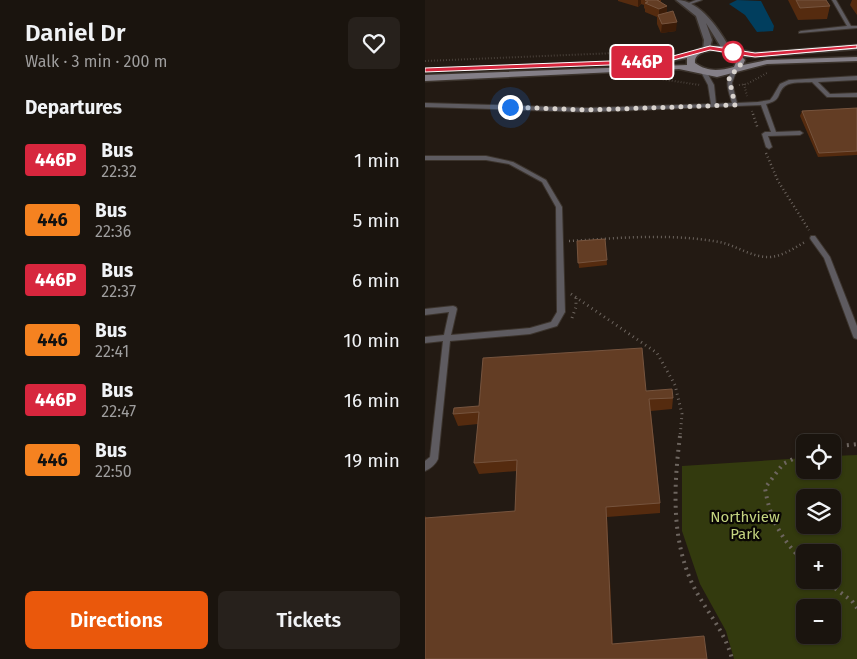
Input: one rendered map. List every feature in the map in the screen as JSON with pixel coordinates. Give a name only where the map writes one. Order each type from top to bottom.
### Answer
[{"type":"main road","points":[[425,70],[662,61],[694,54],[706,49],[755,55],[857,47]]},
{"type":"main road","points":[[730,51],[741,60],[735,70]]},
{"type":"main road","points":[[694,54],[690,60],[695,68]]},
{"type":"main road","points":[[425,78],[679,66],[717,74],[767,62],[857,59]]},
{"type":"street","points":[[680,0],[688,4],[700,16],[712,24],[730,51]]},
{"type":"street","points":[[700,16],[709,40],[706,49]]},
{"type":"lane","points":[[688,4],[700,0]]},
{"type":"lane","points":[[834,0],[850,28]]},
{"type":"lane","points":[[801,32],[857,27]]},
{"type":"lane","points":[[735,70],[729,83],[735,105]]},
{"type":"lane","points":[[704,72],[711,85],[714,106]]},
{"type":"lane","points":[[425,105],[587,110],[763,104],[777,98],[782,85],[789,82],[857,78]]},
{"type":"lane","points":[[813,80],[829,96],[857,95]]},
{"type":"lane","points":[[763,104],[774,134]]},
{"type":"lane","points":[[769,147],[765,134],[800,133]]},
{"type":"lane","points":[[425,158],[486,158],[511,163],[544,181],[559,207],[561,312],[554,324],[530,331],[425,340]]},
{"type":"lane","points":[[813,238],[827,257],[857,336]]},
{"type":"lane","points":[[425,312],[453,309],[447,338],[434,459],[425,467]]},
{"type":"path","points":[[425,61],[666,51]]},
{"type":"path","points":[[599,64],[631,52]]},
{"type":"path","points":[[744,84],[759,134]]},
{"type":"path","points":[[560,242],[622,238],[692,240],[737,246],[751,254],[770,257],[785,252],[813,238],[778,181],[765,151],[769,147]]},
{"type":"path","points":[[576,297],[657,353],[675,385],[682,414],[675,488],[680,550],[691,581],[729,646],[732,659]]},
{"type":"path","points":[[841,445],[857,444]]},
{"type":"path","points":[[796,458],[783,464],[765,488],[769,515],[785,544],[796,554]]},
{"type":"path","points":[[837,589],[852,600],[857,608]]},
{"type":"green space","name":"Northview Park","points":[[857,455],[857,659],[734,659],[726,631],[700,584],[682,531],[682,466],[796,459],[796,479],[841,479],[841,456]]},
{"type":"water","points":[[737,0],[761,1],[774,26],[773,31],[757,32],[745,15],[729,4]]},
{"type":"building","points":[[645,0],[657,0],[667,6],[659,9],[645,3],[648,2]]},
{"type":"building","points":[[796,0],[826,0],[830,6],[800,8]]},
{"type":"building","points":[[673,11],[677,22],[662,24],[658,15]]},
{"type":"building","points":[[857,108],[857,151],[819,153],[802,111]]},
{"type":"building","points":[[605,239],[607,260],[578,263],[577,241]]},
{"type":"building","points":[[642,348],[646,391],[672,389],[673,398],[649,399],[660,503],[606,507],[612,644],[704,636],[707,659],[425,659],[425,518],[515,511],[517,460],[474,463],[479,412],[453,414],[454,408],[479,406],[483,358]]},
{"type":"bus line","name":"446P","points":[[425,70],[662,61],[694,54],[710,48],[755,55],[817,48],[857,47]]},
{"type":"route","points":[[510,107],[616,110],[735,105],[730,91],[729,78],[741,64],[741,60],[733,52]]}]
